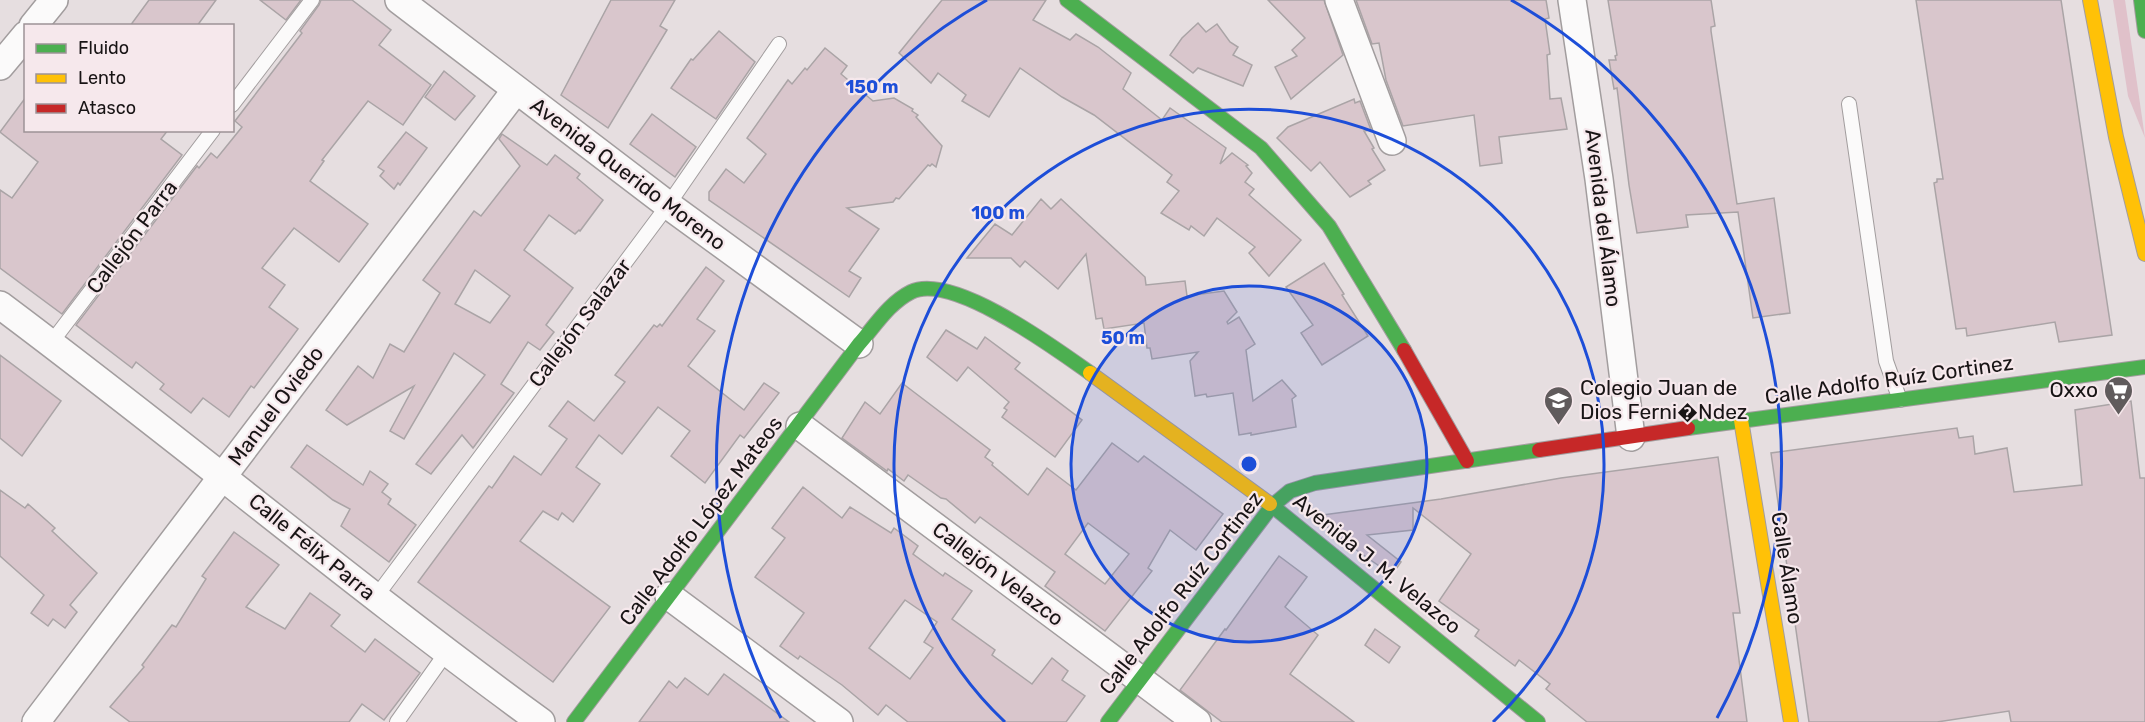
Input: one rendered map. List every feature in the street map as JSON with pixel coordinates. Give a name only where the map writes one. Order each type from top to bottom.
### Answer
[{"type":"street","points":[[35,24],[54,0]]},
{"type":"street","name":"Avenida Querido Moreno","points":[[399,0],[668,206],[859,344]]},
{"type":"street","points":[[1067,0],[1261,148],[1329,226],[1379,306],[1467,461]]},
{"type":"street","points":[[1339,0],[1392,141]]},
{"type":"street","name":"Avenida del Álamo","points":[[1572,0],[1599,179],[1631,437]]},
{"type":"street","points":[[2090,0],[2116,137],[2145,254]]},
{"type":"street","points":[[2140,0],[2145,31]]},
{"type":"street","points":[[0,66],[24,37]]},
{"type":"street","name":"Manuel Oviedo","points":[[36,722],[516,90]]},
{"type":"street","name":"Avenida J. M. Velazco","points":[[859,344],[895,302],[913,291],[932,288],[954,293],[1035,334],[1272,506],[1538,722]]},
{"type":"street","name":"Calle Félix Parra","points":[[0,304],[223,476],[446,653],[541,722]]},
{"type":"street","name":"Calle Adolfo López Mateos","points":[[574,722],[800,426],[859,344]]},
{"type":"street","name":"Calle Adolfo Ruíz Cortinez","points":[[1108,722],[1272,506],[1290,491],[1315,483],[1742,420],[2145,367]]},
{"type":"street","name":"Calle Álamo","points":[[1742,420],[1791,722]]},
{"type":"street","name":"Callejón Velazco","points":[[800,426],[1197,722]]},
{"type":"street","points":[[669,596],[839,722]]},
{"type":"lane","points":[[234,102],[312,0]]},
{"type":"lane","name":"Callejón Salazar","points":[[375,598],[668,206],[779,44]]},
{"type":"lane","points":[[1849,104],[1886,361],[1900,400]]},
{"type":"lane","name":"Callejón Parra","points":[[51,343],[211,132]]},
{"type":"lane","points":[[397,722],[446,653]]},
{"type":"shaded area","points":[[2113,0],[2125,0],[2145,138],[2128,96]]},
{"type":"building","points":[[149,0],[216,0],[198,24],[131,24]]},
{"type":"building","points":[[260,0],[301,0],[286,20]]},
{"type":"building","points":[[321,0],[352,0],[391,30],[379,45],[431,85],[403,125],[368,101],[322,160],[324,161],[310,181],[368,224],[339,262],[294,228],[262,268],[285,285],[269,307],[298,329],[254,388],[251,386],[229,417],[203,398],[191,413],[160,389],[164,384],[136,362],[132,368],[76,325],[197,166],[199,168],[211,153],[217,158],[242,127],[235,121],[302,33],[300,31]]},
{"type":"building","points":[[611,0],[675,0],[660,26],[667,30],[608,128],[561,95]]},
{"type":"building","points":[[942,0],[1046,0],[1033,20],[1070,40],[1076,34],[1098,47],[1131,73],[1123,89],[1162,120],[1170,108],[1226,148],[1220,164],[1232,153],[1248,165],[1246,166],[1252,173],[1245,182],[1254,189],[1249,195],[1301,240],[1269,276],[1249,253],[1255,247],[1217,218],[1204,236],[1191,226],[1189,230],[1161,213],[1179,191],[1167,182],[1172,175],[1094,115],[1062,97],[1020,68],[989,117],[962,101],[966,95],[938,73],[931,83],[899,53]]},
{"type":"building","points":[[1268,0],[1324,0],[1343,55],[1291,99],[1275,67],[1297,56],[1292,50],[1305,38]]},
{"type":"building","points":[[1356,0],[1546,0],[1549,18],[1545,19],[1550,54],[1547,55],[1550,99],[1561,98],[1567,129],[1499,137],[1502,163],[1480,166],[1474,115],[1403,126],[1386,80],[1379,43],[1372,44]]},
{"type":"building","points":[[1608,0],[1711,0],[1715,26],[1711,27],[1711,31],[1737,204],[1774,198],[1790,313],[1753,318],[1738,212],[1686,215],[1688,227],[1637,233],[1617,88],[1614,89],[1609,60],[1616,60],[1617,55]]},
{"type":"building","points":[[1916,0],[2061,0],[2112,335],[2059,342],[2055,322],[1967,336],[1966,328],[1956,329],[1934,183],[1937,179],[1943,179]]},
{"type":"building","points":[[1198,23],[1206,32],[1217,24],[1230,42],[1238,47],[1233,55],[1252,65],[1243,86],[1198,68],[1193,73],[1170,55],[1182,38]]},
{"type":"building","points":[[719,31],[755,62],[716,119],[671,88],[691,59],[693,60]]},
{"type":"building","points":[[825,48],[847,66],[841,74],[873,101],[894,98],[913,109],[912,111],[918,115],[916,117],[942,146],[936,167],[932,164],[928,165],[899,199],[896,198],[893,202],[847,208],[879,229],[849,271],[861,278],[849,297],[709,200],[709,192],[726,169],[744,183],[766,154],[747,138],[788,80],[792,84]]},
{"type":"building","points":[[444,71],[475,96],[455,120],[425,97]]},
{"type":"building","points":[[1354,99],[1355,103],[1360,101],[1371,130],[1364,131],[1385,170],[1368,181],[1371,184],[1350,197],[1320,162],[1311,171],[1277,138],[1288,127]]},
{"type":"building","points":[[24,100],[24,132],[166,132],[161,139],[182,155],[62,314],[0,268],[0,190],[12,198],[38,162],[0,132]]},
{"type":"building","points":[[652,114],[696,147],[675,177],[630,144]]},
{"type":"building","points":[[406,132],[427,148],[400,185],[398,183],[394,189],[380,176],[384,171],[378,167]]},
{"type":"building","points":[[502,134],[547,165],[555,155],[580,174],[577,178],[603,200],[580,231],[575,234],[549,215],[524,250],[573,288],[546,325],[554,332],[540,350],[528,342],[501,384],[514,393],[473,448],[462,435],[431,474],[416,464],[485,375],[454,353],[404,439],[390,431],[414,386],[347,425],[326,410],[358,366],[373,378],[390,344],[404,352],[440,293],[423,280],[474,211],[481,216],[520,166],[499,139]],"holes":[[[475,270],[510,296],[490,323],[455,304]]]},
{"type":"building","points":[[1041,199],[1051,209],[1061,199],[1145,277],[1146,285],[1185,281],[1187,296],[1224,291],[1237,312],[1227,322],[1228,324],[1239,317],[1255,344],[1246,350],[1253,401],[1282,380],[1296,396],[1292,399],[1296,427],[1239,435],[1233,393],[1207,397],[1206,394],[1195,396],[1190,361],[1198,352],[1152,359],[1150,348],[1147,348],[1144,323],[1104,329],[1102,318],[1096,319],[1086,254],[1058,289],[1025,261],[1020,267],[1011,258],[967,258],[995,224],[1012,235]]},
{"type":"building","points":[[1324,263],[1368,336],[1322,365],[1301,333],[1313,325],[1286,287]]},
{"type":"building","points":[[706,267],[724,281],[697,319],[715,331],[688,366],[744,410],[764,383],[779,393],[744,438],[740,435],[705,483],[671,456],[690,431],[658,407],[622,454],[599,435],[576,467],[600,484],[573,522],[562,513],[558,520],[543,511],[520,541],[610,607],[553,682],[418,582],[489,486],[492,488],[514,456],[541,475],[567,439],[549,426],[568,401],[594,421],[625,382],[615,375],[654,325],[662,326]]},
{"type":"building","points":[[946,330],[977,349],[985,337],[1020,363],[1015,369],[1082,420],[1055,457],[1002,417],[1007,410],[1004,408],[1009,402],[968,367],[957,381],[927,357]]},
{"type":"building","points":[[0,355],[61,401],[22,456],[0,438]]},
{"type":"building","points":[[902,383],[990,450],[985,457],[1028,495],[1047,468],[1076,490],[1112,443],[1138,462],[1144,456],[1223,514],[1196,550],[1170,530],[1148,568],[1152,571],[1105,631],[1045,586],[1055,572],[980,517],[975,523],[946,499],[941,498],[908,475],[904,481],[842,438],[865,402],[880,414]],"holes":[[[1088,523],[1129,554],[1105,584],[1065,554]]]},
{"type":"building","points":[[2131,401],[2140,478],[2145,478],[2145,722],[2011,722],[2009,711],[1937,722],[1809,722],[1771,453],[1957,428],[1959,438],[1973,436],[1975,454],[2007,448],[2014,492],[2082,485],[2075,410]]},
{"type":"building","points":[[307,445],[363,485],[370,471],[388,484],[382,492],[391,499],[388,504],[416,525],[389,562],[341,526],[350,509],[333,500],[291,467]]},
{"type":"building","points":[[1718,457],[1740,613],[1733,613],[1747,722],[1587,722],[1546,689],[1550,684],[1519,660],[1515,666],[1475,636],[1479,630],[1439,601],[1471,554],[1413,508],[1413,530],[1367,535],[1401,562],[1392,575],[1345,542],[1315,516],[1441,499],[1561,478]]},
{"type":"building","points":[[803,487],[842,518],[850,507],[891,533],[894,528],[918,546],[913,554],[943,576],[945,573],[972,591],[952,619],[995,650],[992,655],[1032,684],[1052,658],[1068,671],[1062,680],[1085,696],[1066,722],[908,722],[886,705],[878,715],[842,685],[800,656],[798,659],[780,646],[804,613],[755,577],[785,538],[772,528]],"holes":[[[905,600],[937,622],[924,642],[933,648],[910,679],[869,648]]]},
{"type":"building","points":[[0,490],[25,508],[28,504],[55,528],[52,531],[97,573],[70,605],[77,612],[65,628],[53,619],[48,626],[31,613],[44,595],[0,556]]},
{"type":"building","points":[[234,532],[279,565],[246,607],[285,629],[310,593],[340,615],[331,626],[365,652],[375,639],[420,673],[384,720],[362,704],[349,722],[130,722],[110,707],[144,667],[142,665],[172,625],[176,627],[206,579],[202,576]]},
{"type":"building","points":[[1279,556],[1307,577],[1285,607],[1318,635],[1290,674],[1354,722],[1222,722],[1180,690]]},
{"type":"building","points":[[1375,629],[1400,647],[1389,663],[1365,645]]},
{"type":"building","points":[[724,674],[789,722],[639,722],[669,681],[677,688],[685,678],[708,695]]},
{"type":"traffic: fast","points":[[1067,0],[1261,148],[1329,226],[1404,350]]},
{"type":"traffic: fast","points":[[2141,0],[2145,31]]},
{"type":"traffic: fast","points":[[574,722],[859,344],[889,309],[903,297],[911,292],[929,289],[951,293],[977,303],[1029,332],[1090,373]]},
{"type":"traffic: fast","points":[[1688,428],[2145,367]]},
{"type":"traffic: fast","points":[[1108,722],[1272,506],[1290,491],[1315,483],[1539,450]]},
{"type":"traffic: fast","points":[[1270,504],[1538,722]]},
{"type":"traffic: slow","points":[[2090,0],[2116,137],[2145,254]]},
{"type":"traffic: slow","points":[[1090,373],[1270,504]]},
{"type":"traffic: slow","points":[[1741,420],[1791,722]]},
{"type":"traffic: jam","points":[[1404,350],[1467,461]]},
{"type":"traffic: jam","points":[[1539,450],[1688,428]]},
{"type":"place","name":"Oxxo","points":[[2119,416]]},
{"type":"place","name":"Colegio Juan de Dios Ferni�Ndez","points":[[1559,426]]}]
